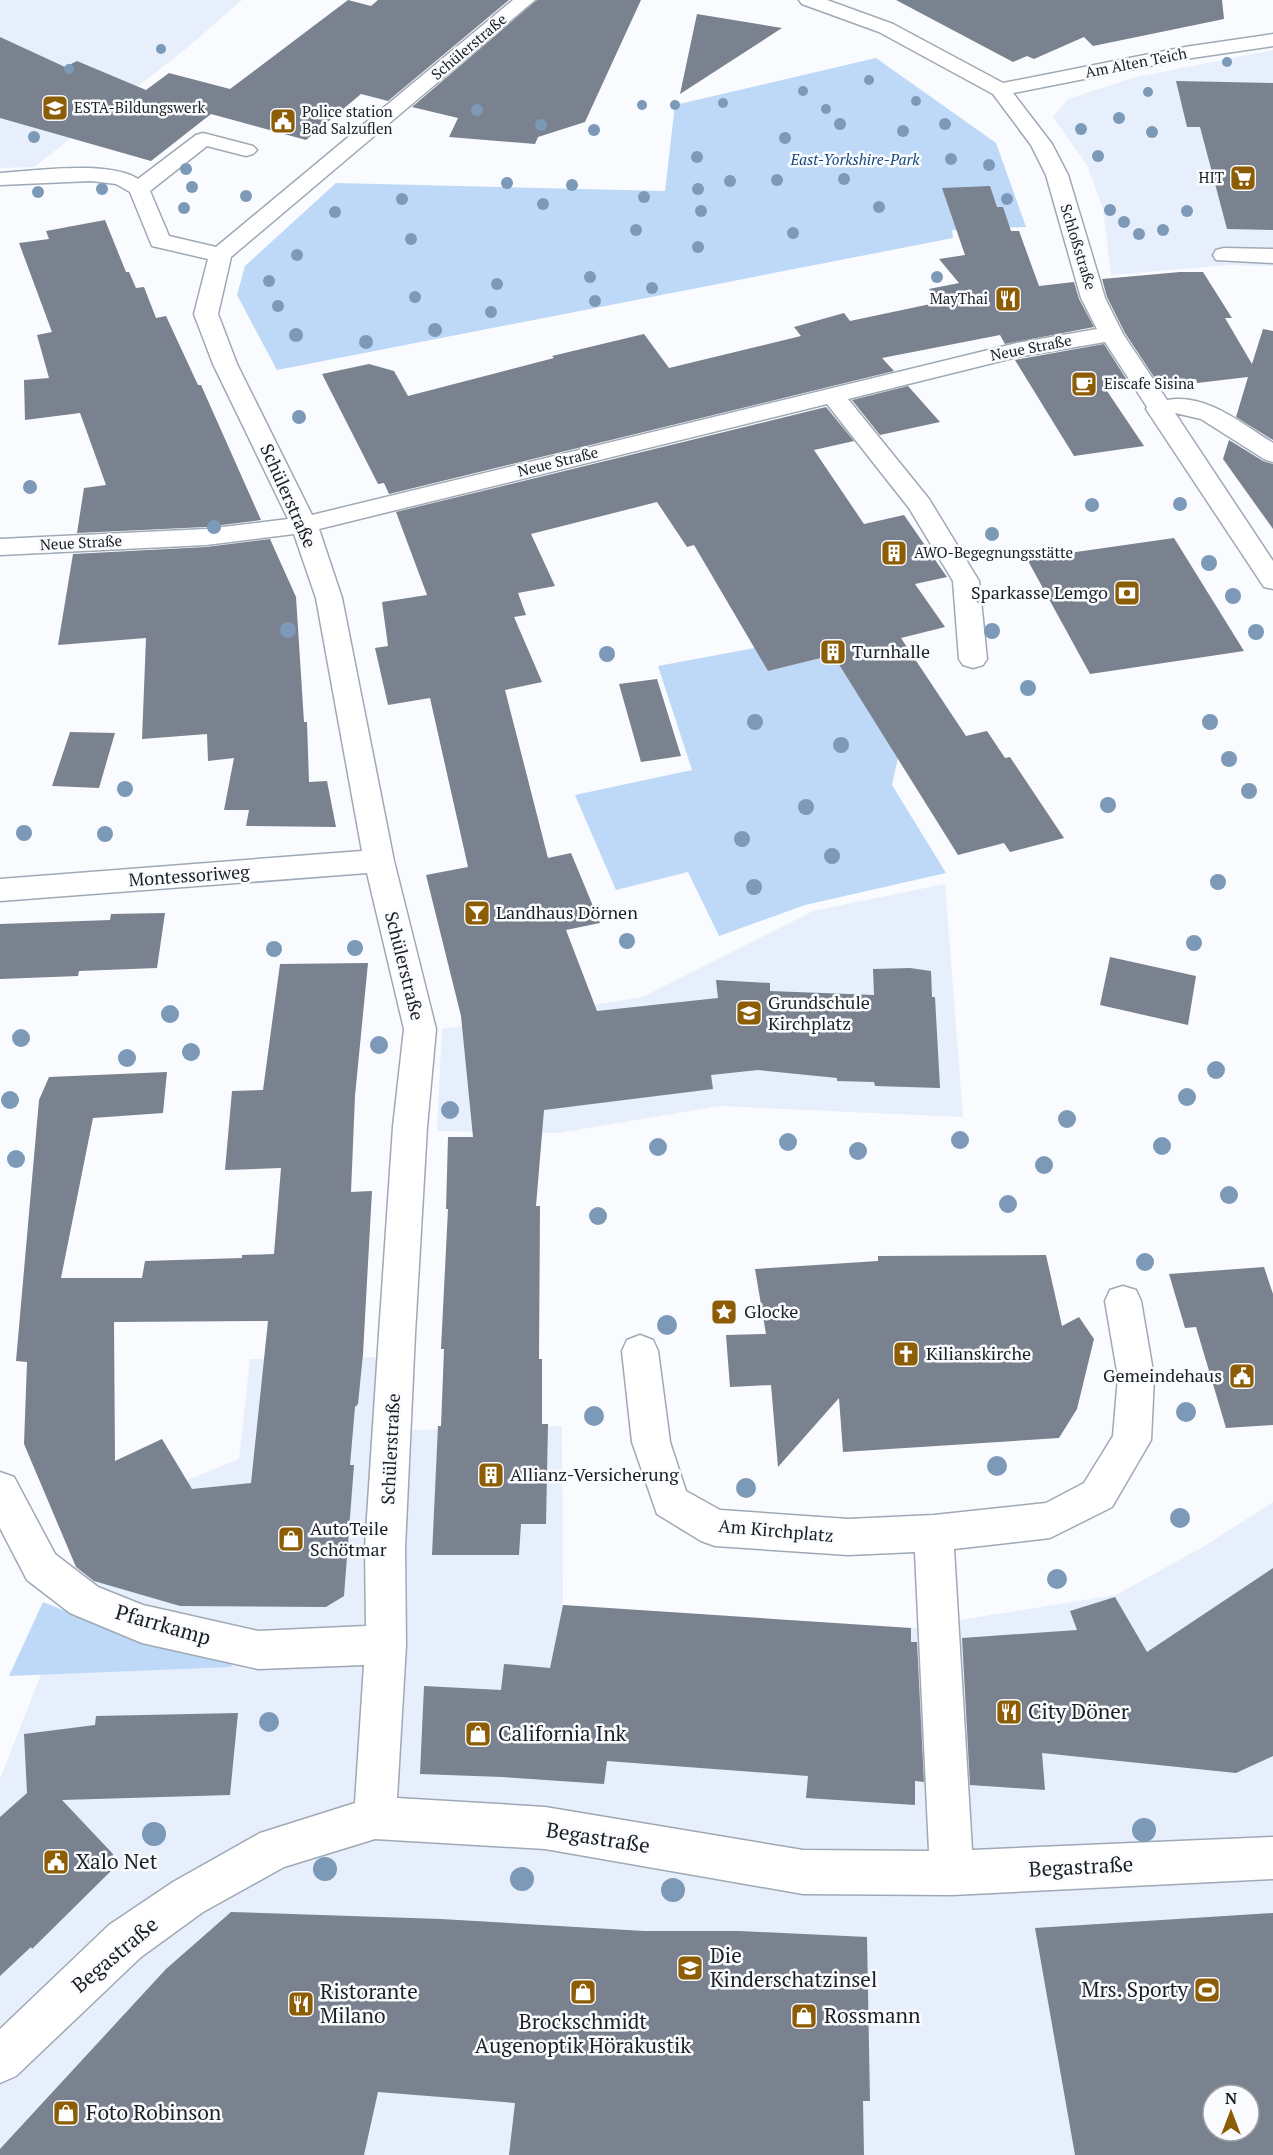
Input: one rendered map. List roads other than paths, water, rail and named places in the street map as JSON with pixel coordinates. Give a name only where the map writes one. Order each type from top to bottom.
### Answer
[{"type":"street","name":"Schülerstraße","points":[[375,1818],[386,1645],[385,1548],[397,1334],[410,1127],[420,1029],[379,861],[329,598],[304,525],[225,364],[206,314],[220,255],[525,0]]},
{"type":"street","name":"Schloßstraße","points":[[809,0],[886,28],[1000,90],[1041,144],[1057,176],[1093,298],[1111,334],[1158,409],[1273,581]]},
{"type":"street","name":"Am Alten Teich","points":[[1000,90],[1185,53],[1273,40]]},
{"type":"street","points":[[139,189],[203,138],[246,150]]},
{"type":"street","points":[[0,179],[91,175],[122,178],[139,189],[160,241],[220,255]]},
{"type":"street","points":[[1224,255],[1273,256]]},
{"type":"street","name":"Neue Straße","points":[[0,547],[206,537],[304,525],[1017,350],[1111,334]]},
{"type":"street","points":[[832,394],[920,505],[966,581],[973,659]]},
{"type":"street","points":[[1158,409],[1180,405],[1210,414],[1273,454]]},
{"type":"street","name":"Montessoriweg","points":[[0,890],[379,861]]},
{"type":"street","name":"Am Kirchplatz","points":[[640,1351],[651,1442],[672,1502],[715,1528],[848,1537],[934,1533],[1050,1520],[1098,1495],[1132,1440],[1136,1377],[1122,1301]]},
{"type":"street","name":"Pfarrkamp","points":[[0,1489],[41,1567],[84,1600],[142,1624],[258,1650],[386,1645]]},
{"type":"street","points":[[934,1533],[952,1873]]},
{"type":"street","name":"Begastraße","points":[[0,2060],[126,1941],[188,1897],[275,1848],[375,1818],[545,1828],[803,1872],[952,1873],[1273,1858]]},
{"type":"place","name":"ESTA-Bildungswerk","points":[[55,108]]},
{"type":"place","name":"Police station Bad Salzuflen","points":[[283,121]]},
{"type":"place","name":"HIT","points":[[1243,178]]},
{"type":"place","name":"MayThai","points":[[1008,299]]},
{"type":"place","name":"Eiscafe Sisina","points":[[1084,384]]},
{"type":"place","name":"AWO-Begegnungsstätte","points":[[894,553]]},
{"type":"place","name":"Sparkasse Lemgo","points":[[1127,593]]},
{"type":"place","name":"Turnhalle","points":[[833,652]]},
{"type":"place","name":"Landhaus Dörnen","points":[[477,913]]},
{"type":"place","name":"Grundschule Kirchplatz","points":[[749,1013]]},
{"type":"place","name":"Glocke","points":[[724,1312]]},
{"type":"place","name":"Kilianskirche","points":[[906,1354]]},
{"type":"place","name":"Gemeindehaus","points":[[1242,1376]]},
{"type":"place","name":"Allianz-Versicherung","points":[[491,1475]]},
{"type":"place","name":"AutoTeile Schötmar","points":[[291,1539]]},
{"type":"place","name":"City Döner","points":[[1009,1712]]},
{"type":"place","name":"California Ink","points":[[478,1734]]},
{"type":"place","name":"Xalo Net","points":[[56,1862]]},
{"type":"place","name":"Die Kinderschatzinsel","points":[[690,1968]]},
{"type":"place","name":"Mrs. Sporty","points":[[1207,1990]]},
{"type":"place","name":"Brockschmidt Augenoptik Hörakustik","points":[[583,1992]]},
{"type":"place","name":"Ristorante Milano","points":[[301,2004]]},
{"type":"place","name":"Rossmann","points":[[804,2016]]},
{"type":"place","name":"Foto Robinson","points":[[66,2113]]},
{"type":"park label","name":"East-Yorkshire-Park","points":[[855,160]]}]
